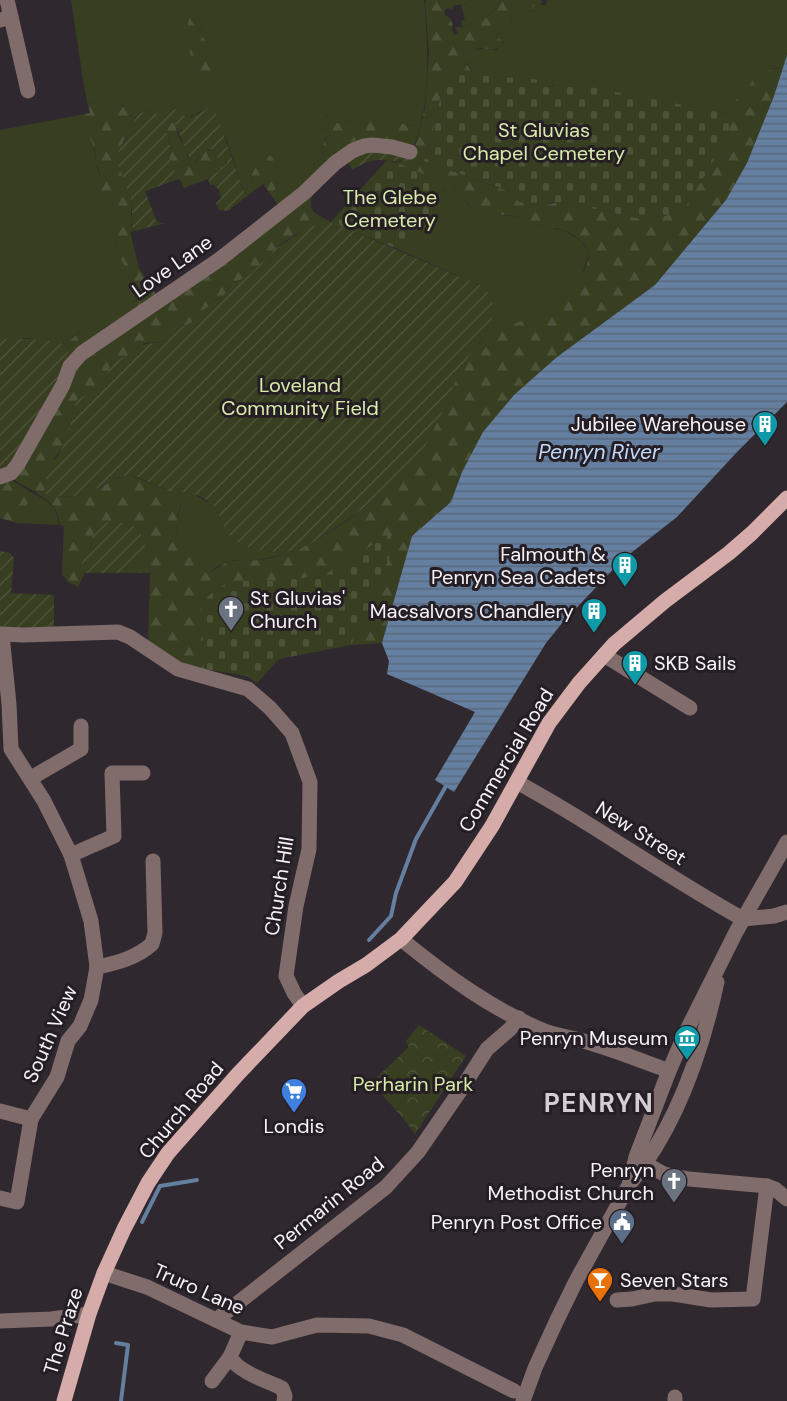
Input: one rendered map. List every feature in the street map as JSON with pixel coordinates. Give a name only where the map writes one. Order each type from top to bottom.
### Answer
[{"type":"main road","name":"Commercial Road","points":[[290,1018],[303,1006],[401,939],[455,882],[492,826],[549,723],[579,682],[614,644],[665,601],[737,547],[787,498]]},
{"type":"main road","name":"Church Road","points":[[104,1273],[123,1229],[148,1183],[168,1153],[290,1018]]},
{"type":"main road","name":"The Praze","points":[[64,1401],[89,1314],[104,1273]]},
{"type":"street","points":[[7,0],[5,19],[28,91]]},
{"type":"street","name":"Love Lane","points":[[0,477],[10,473],[18,464],[63,385],[70,366],[82,353],[220,259],[304,193],[335,163],[352,151],[372,145],[411,152]]},
{"type":"street","name":"Church Hill","points":[[1,634],[118,632],[130,637],[178,669],[248,689],[270,708],[292,733],[310,782],[309,849],[296,906],[286,976],[303,1006]]},
{"type":"street","points":[[1,634],[9,704],[6,752]]},
{"type":"street","points":[[604,655],[690,708]]},
{"type":"street","points":[[31,778],[81,749],[81,726]]},
{"type":"street","name":"South View","points":[[6,752],[31,778],[71,855],[91,921],[97,967],[88,1009],[80,1026],[68,1041],[57,1077],[31,1119]]},
{"type":"street","points":[[71,855],[114,836],[112,773],[143,773]]},
{"type":"street","name":"New Street","points":[[517,782],[743,919]]},
{"type":"street","points":[[629,1185],[636,1157],[669,1071],[704,995],[743,919],[787,843]]},
{"type":"street","points":[[97,967],[134,957],[152,944],[155,933],[153,861]]},
{"type":"street","points":[[743,919],[787,912]]},
{"type":"street","points":[[401,939],[471,993],[519,1018],[548,1032],[605,1047],[669,1071]]},
{"type":"street","points":[[516,1398],[527,1370],[535,1368],[576,1281],[629,1185],[646,1164],[673,1115],[697,1054],[721,964]]},
{"type":"street","name":"Permarin Road","points":[[216,1320],[386,1187],[418,1152],[487,1049],[519,1018]]},
{"type":"street","points":[[0,1111],[31,1119],[17,1202],[0,1198]]},
{"type":"street","points":[[646,1164],[664,1174],[689,1179],[767,1186],[775,1189],[787,1199]]},
{"type":"street","points":[[617,1300],[655,1294],[673,1294],[711,1300],[753,1299],[767,1186]]},
{"type":"street","name":"Truro Lane","points":[[104,1273],[147,1287],[241,1332],[272,1337],[317,1325],[369,1326],[403,1335],[469,1369],[516,1398]]},
{"type":"street","points":[[0,1321],[51,1319],[89,1314]]},
{"type":"street","points":[[212,1381],[230,1357],[241,1332]]},
{"type":"street","points":[[230,1357],[240,1368],[282,1388],[284,1401]]},
{"type":"green space","points":[[71,0],[424,0],[427,76],[424,110],[419,125],[385,124],[366,118],[337,123],[323,115],[317,116],[317,127],[322,130],[330,128],[333,133],[325,139],[322,158],[314,164],[315,172],[309,178],[294,179],[274,193],[281,173],[267,156],[256,158],[254,164],[256,166],[251,176],[252,182],[245,195],[226,138],[205,109],[189,117],[176,109],[158,114],[150,111],[139,113],[134,123],[130,120],[132,113],[123,105],[107,102],[102,105],[94,102],[88,106]],"holes":[[[190,12],[202,26],[201,36],[213,58],[216,69],[214,75],[205,82],[201,82],[192,59],[191,34],[188,26]]]},
{"type":"green space","points":[[426,0],[473,0],[463,5],[453,6],[453,10],[448,8],[444,10],[445,15],[452,21],[452,30],[455,35],[458,33],[457,26],[466,27],[485,19],[496,8],[500,0],[535,0],[529,12],[514,14],[510,27],[496,36],[504,43],[499,47],[491,50],[478,49],[465,56],[466,63],[476,75],[444,79],[435,124],[424,161],[547,205],[562,202],[642,219],[682,213],[723,141],[728,129],[725,113],[755,78],[769,70],[783,68],[747,163],[726,200],[655,285],[557,357],[462,472],[451,502],[412,536],[382,643],[351,645],[323,576],[274,581],[229,581],[202,601],[205,675],[148,648],[150,573],[130,573],[142,557],[141,536],[135,525],[92,540],[84,562],[85,573],[78,587],[67,581],[62,574],[64,526],[60,525],[52,505],[34,492],[65,497],[79,495],[130,475],[162,488],[175,490],[182,499],[176,534],[191,548],[202,570],[208,573],[235,560],[269,558],[303,547],[322,537],[362,509],[399,478],[413,462],[431,434],[463,366],[480,342],[495,332],[542,313],[559,303],[574,288],[587,262],[588,252],[585,245],[569,232],[513,216],[476,210],[455,189],[395,162],[402,161],[414,151],[425,108],[429,53]]},
{"type":"green space","points":[[473,0],[500,0],[496,8],[485,19],[466,27],[462,26],[461,21],[465,20],[461,4],[464,5]]},
{"type":"green space","points":[[535,0],[542,0],[541,5],[546,5],[547,0],[787,0],[787,55],[783,68],[772,69],[755,78],[725,113],[543,80],[472,74],[464,59],[465,56],[473,50],[496,50],[504,43],[496,36],[511,23],[514,14],[530,12]]},
{"type":"green space","points":[[190,11],[202,26],[201,36],[208,45],[216,64],[214,76],[207,82],[201,82],[191,59],[191,34],[188,26]]},
{"type":"green space","name":"St Gluvias Chapel Cemetery","points":[[450,73],[543,80],[725,113],[730,119],[729,129],[682,213],[642,219],[562,202],[552,202],[547,205],[519,202],[509,191],[424,161],[435,124],[444,79]]},
{"type":"green space","points":[[113,101],[128,108],[132,113],[130,120],[134,123],[132,133],[124,140],[117,159],[131,199],[131,225],[134,231],[130,232],[139,268],[159,299],[82,352],[69,358],[65,344],[84,330],[104,327],[107,325],[110,314],[136,300],[136,294],[117,250],[116,226],[104,205],[95,149],[81,122],[80,115],[90,113],[88,106],[90,104],[95,102],[102,105]]},
{"type":"green space","points":[[211,106],[214,107],[245,195],[243,199],[228,211],[219,210],[216,203],[221,198],[219,190],[214,185],[210,185],[208,179],[211,174],[219,172],[227,163],[218,158],[211,149],[199,154],[192,164],[175,124],[167,120],[165,130],[169,137],[171,148],[169,156],[176,180],[145,191],[156,220],[166,223],[134,231],[130,220],[131,199],[116,159],[121,145],[132,133],[134,121],[139,113],[150,111],[158,114],[176,109],[185,116],[192,117]]},
{"type":"green space","points":[[80,115],[81,122],[94,146],[97,168],[101,176],[104,205],[116,226],[117,250],[136,294],[136,300],[113,312],[105,327],[81,331],[67,344],[28,338],[0,340],[0,130]]},
{"type":"green space","points":[[323,115],[337,123],[366,118],[385,124],[399,123],[411,126],[419,125],[422,120],[413,150],[372,144],[282,210],[263,184],[243,199],[252,182],[251,176],[256,166],[253,162],[256,158],[269,155],[284,175],[274,192],[294,178],[309,178],[315,172],[314,164],[322,158],[324,141],[333,133],[330,128],[322,130],[317,127],[317,116]]},
{"type":"green space","points":[[167,120],[175,124],[190,160],[196,162],[199,154],[210,151],[210,149],[218,158],[225,160],[226,165],[219,172],[210,175],[208,179],[184,188],[180,179],[176,180],[169,156],[171,148],[165,130]]},
{"type":"green space","points":[[357,149],[409,157],[398,161],[373,161],[352,170],[346,156]]},
{"type":"green space","name":"The Glebe Cemetery","points":[[387,160],[448,185],[402,251],[331,222]]},
{"type":"green space","points":[[448,185],[460,193],[469,206],[482,212],[517,217],[541,226],[565,231],[581,241],[589,252],[584,269],[571,293],[552,308],[494,333],[479,343],[489,327],[493,307],[484,287],[402,251]]},
{"type":"green space","points":[[313,194],[311,204],[313,211],[331,222],[322,226],[309,225],[278,246],[270,257],[251,274],[235,282],[223,297],[214,300],[213,304],[199,313],[193,322],[176,330],[160,342],[145,343],[132,354],[113,362],[105,380],[99,387],[77,400],[68,437],[51,464],[44,492],[33,491],[6,475],[71,366]]},
{"type":"green space","name":"Loveland Community Field","points":[[331,222],[484,287],[493,304],[493,314],[488,328],[463,366],[427,442],[413,462],[391,486],[351,517],[311,543],[296,550],[282,552],[252,548],[233,539],[218,513],[205,499],[164,488],[134,476],[119,477],[94,490],[75,496],[34,492],[44,492],[48,467],[57,457],[68,437],[77,400],[96,390],[102,384],[113,362],[131,354],[141,345],[164,340],[176,330],[193,322],[199,313],[212,304],[211,302],[223,297],[232,284],[251,274],[270,257],[275,249],[304,227],[322,226]]},
{"type":"green space","points":[[12,338],[65,344],[69,358],[17,464],[0,473],[0,340]]},
{"type":"green space","points":[[5,476],[34,494],[19,514],[29,516],[38,524],[18,523],[0,518],[0,478]]},
{"type":"green space","points":[[175,490],[193,494],[210,503],[222,523],[239,543],[271,552],[296,550],[258,560],[234,560],[208,573],[202,570],[191,549],[176,534],[181,506],[179,493]]},
{"type":"green space","points":[[34,494],[52,505],[59,525],[38,524],[29,516],[18,514]]},
{"type":"green space","points":[[111,521],[116,524],[129,522],[137,528],[144,542],[143,557],[130,573],[85,573],[82,564],[84,556],[91,548],[94,530]]},
{"type":"green space","points":[[391,533],[389,559],[351,645],[279,659],[257,683],[247,676],[204,669],[202,601],[229,581],[274,581],[323,576]]},
{"type":"green space","points":[[0,551],[10,553],[14,558],[11,593],[54,595],[54,633],[0,633]]},
{"type":"green space","name":"Perharin Park","points":[[419,1025],[466,1056],[415,1134],[372,1082],[409,1047],[406,1041]]},
{"type":"water","name":"Penryn River","points":[[787,55],[787,402],[677,517],[622,560],[563,622],[546,643],[454,792],[435,780],[475,712],[387,674],[389,661],[382,643],[412,536],[451,502],[462,472],[483,432],[514,395],[557,357],[655,285],[726,200],[747,163],[774,96]]},
{"type":"waterway","points":[[369,940],[391,916],[396,893],[416,839],[446,786]]},
{"type":"waterway","points":[[142,1222],[160,1186],[197,1180]]},
{"type":"waterway","points":[[116,1343],[128,1345],[121,1401]]},
{"type":"place","name":"Jubilee Warehouse","points":[[765,447]]},
{"type":"place","name":"Falmouth & Penryn Sea Cadets","points":[[625,588]]},
{"type":"place","name":"St Gluvias' Church","points":[[231,632]]},
{"type":"place","name":"Macsalvors Chandlery","points":[[594,634]]},
{"type":"place","name":"SKB Sails","points":[[635,686]]},
{"type":"place","name":"Penryn Museum","points":[[687,1061]]},
{"type":"place","name":"Londis","points":[[294,1114]]},
{"type":"place","name":"Penryn Methodist Church","points":[[674,1204]]},
{"type":"place","name":"Penryn Post Office","points":[[622,1245]]},
{"type":"place","name":"Seven Stars","points":[[600,1303]]},
{"type":"district","name":"PENRYN","points":[[599,1103]]}]
